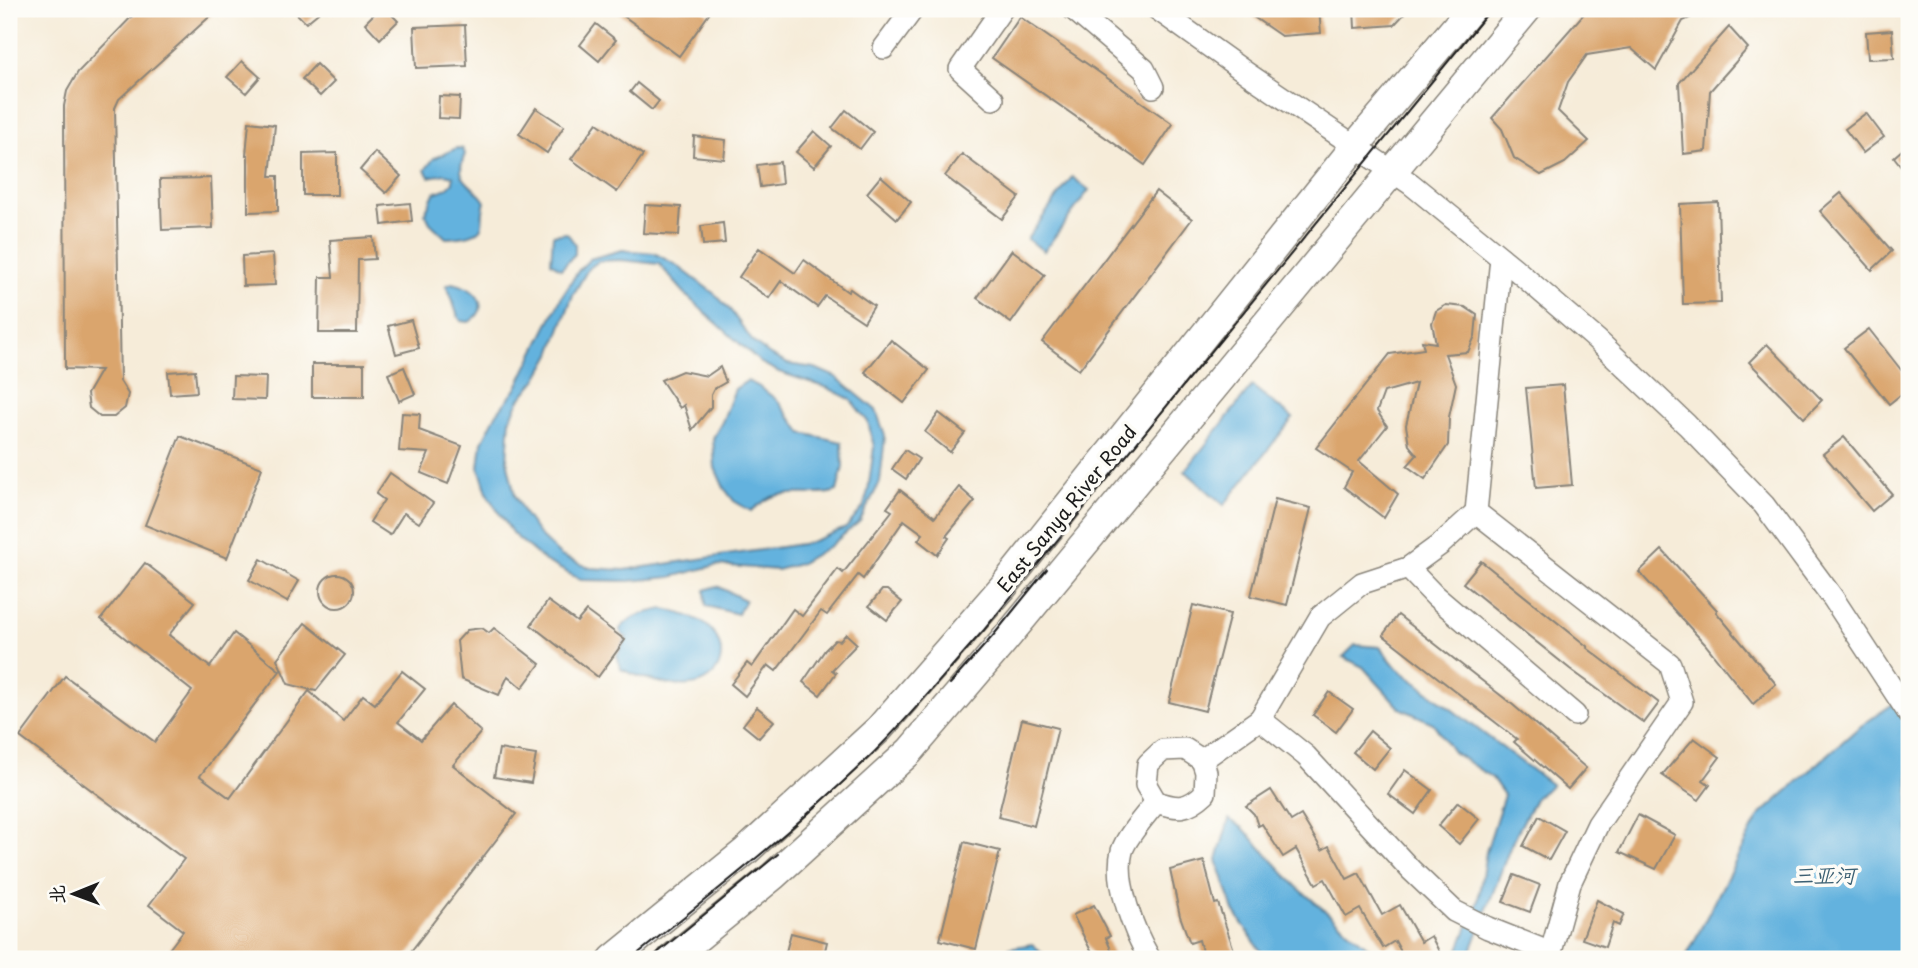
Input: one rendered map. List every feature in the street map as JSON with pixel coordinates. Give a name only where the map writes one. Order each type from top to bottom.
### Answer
[{"type":"main road","name":"East Sanya River Road","points":[[612,959],[746,851],[879,729],[1003,587],[1356,145],[1471,9]]},
{"type":"main road","name":"East Sanya River Road","points":[[671,959],[773,876],[910,751],[1527,9]]},
{"type":"street","points":[[884,47],[913,9]]},
{"type":"street","points":[[993,99],[960,69],[1002,9]]},
{"type":"street","points":[[1073,9],[1144,69],[1153,87]]},
{"type":"street","points":[[1157,9],[1267,88],[1356,145],[1435,203],[1606,348],[1687,425],[1764,505],[1833,598],[1909,714]]},
{"type":"street","points":[[1202,760],[1260,719],[1320,617],[1362,583],[1408,568],[1441,544],[1476,512],[1501,258]]},
{"type":"street","points":[[1260,719],[1306,756],[1411,870],[1454,911],[1550,956],[1570,883],[1598,824],[1682,702],[1670,664],[1476,512]]},
{"type":"street","points":[[1408,568],[1435,596],[1575,715]]},
{"type":"street","points":[[1185,749],[1202,760],[1206,772],[1205,793],[1193,804],[1174,808],[1156,802],[1146,785],[1148,764],[1163,750],[1185,749]]},
{"type":"street","points":[[1150,959],[1139,940],[1119,875],[1122,849],[1156,802]]},
{"type":"water","points":[[457,148],[463,149],[465,154],[461,171],[463,177],[485,202],[482,225],[477,232],[446,238],[430,223],[425,213],[434,193],[447,188],[453,182],[453,176],[445,174],[429,177],[425,170],[434,158]]},
{"type":"water","points":[[1072,177],[1089,190],[1044,251],[1027,239]]},
{"type":"water","points":[[567,233],[575,244],[575,254],[561,269],[551,262],[553,235]]},
{"type":"water","points":[[622,250],[654,253],[675,264],[716,295],[753,342],[770,355],[788,364],[815,368],[836,377],[876,410],[885,436],[880,482],[860,521],[830,546],[799,564],[777,570],[717,565],[671,577],[629,581],[581,580],[545,561],[513,534],[488,496],[479,467],[482,442],[497,413],[516,389],[562,296],[579,270],[590,259]],"holes":[[[599,261],[659,264],[689,298],[761,363],[850,399],[868,422],[874,447],[868,491],[863,508],[846,528],[808,543],[624,570],[590,568],[561,556],[541,537],[525,515],[515,496],[507,460],[510,419],[520,399],[537,379],[551,354],[573,295],[588,269]]]},
{"type":"water","points":[[452,283],[467,288],[478,298],[480,310],[469,322],[461,321],[456,312],[446,286]]},
{"type":"water","points":[[747,381],[777,400],[802,433],[842,442],[843,467],[837,491],[775,496],[751,511],[734,501],[724,488],[715,468],[713,438],[735,389]]},
{"type":"water","points":[[1252,386],[1293,418],[1224,505],[1185,471]]},
{"type":"water","points":[[717,586],[745,600],[738,614],[706,606],[705,590]]},
{"type":"water","points":[[664,609],[700,621],[714,634],[721,650],[721,659],[713,675],[704,681],[674,685],[621,669],[617,655],[627,638],[620,629],[635,617]]},
{"type":"water","points":[[1355,645],[1380,647],[1397,668],[1552,785],[1536,797],[1511,845],[1468,959],[1455,959],[1478,901],[1486,852],[1504,795],[1492,778],[1453,752],[1433,723],[1400,708],[1363,667],[1343,657]]},
{"type":"water","name":"三亚河","points":[[1909,693],[1909,959],[1685,959],[1759,816],[1858,728]]},
{"type":"water","points":[[1229,819],[1243,828],[1297,887],[1382,959],[1266,959],[1234,911],[1217,860]]},
{"type":"water","points":[[1032,944],[1049,959],[1011,959],[1009,948]]},
{"type":"building","points":[[139,9],[218,9],[119,99],[115,108],[120,381],[128,394],[125,408],[114,417],[100,417],[89,408],[87,394],[101,370],[65,369],[64,106],[67,91],[78,72]]},
{"type":"building","points":[[292,9],[323,9],[306,23]]},
{"type":"building","points":[[379,9],[386,9],[398,21],[380,39],[365,23]]},
{"type":"building","points":[[614,9],[702,9],[709,14],[679,56]]},
{"type":"building","points":[[1242,9],[1319,9],[1321,33],[1281,36]]},
{"type":"building","points":[[1354,9],[1409,9],[1394,25],[1355,28]]},
{"type":"building","points":[[1588,9],[1709,9],[1683,21],[1656,70],[1631,48],[1587,55],[1568,82],[1558,111],[1589,141],[1565,163],[1541,175],[1514,158],[1502,129],[1492,118]]},
{"type":"building","points":[[1020,17],[1173,124],[1145,165],[992,58]]},
{"type":"building","points":[[596,24],[616,40],[599,61],[580,45]]},
{"type":"building","points":[[465,25],[467,66],[416,68],[414,27]]},
{"type":"building","points":[[1729,27],[1748,48],[1710,91],[1706,151],[1683,154],[1679,83]]},
{"type":"building","points":[[1892,30],[1894,58],[1868,59],[1866,32]]},
{"type":"building","points":[[242,61],[260,77],[246,93],[227,77]]},
{"type":"building","points":[[316,64],[334,82],[320,96],[302,79]]},
{"type":"building","points":[[637,83],[659,101],[652,110],[630,92]]},
{"type":"building","points":[[439,96],[460,97],[459,119],[438,118]]},
{"type":"building","points":[[536,108],[564,126],[547,153],[519,134]]},
{"type":"building","points":[[846,110],[873,132],[860,149],[832,128]]},
{"type":"building","points":[[1866,113],[1884,137],[1863,153],[1845,129]]},
{"type":"building","points":[[249,122],[275,125],[270,176],[278,176],[278,211],[248,212],[246,155]]},
{"type":"building","points":[[597,123],[643,155],[617,192],[571,159]]},
{"type":"building","points":[[814,131],[831,146],[814,167],[796,152]]},
{"type":"building","points":[[694,136],[726,140],[724,159],[693,156]]},
{"type":"building","points":[[1909,144],[1909,176],[1894,157]]},
{"type":"building","points":[[375,152],[401,176],[386,193],[360,170]]},
{"type":"building","points":[[337,153],[337,195],[303,195],[303,154]]},
{"type":"building","points":[[962,154],[1019,197],[1002,219],[945,176]]},
{"type":"building","points":[[780,162],[782,184],[760,187],[757,165]]},
{"type":"building","points":[[881,176],[911,202],[897,219],[867,193]]},
{"type":"building","points":[[211,178],[213,228],[162,230],[160,179]]},
{"type":"building","points":[[1156,191],[1192,219],[1079,370],[1042,342]]},
{"type":"building","points":[[1841,193],[1892,251],[1872,270],[1820,211]]},
{"type":"building","points":[[1718,202],[1721,303],[1683,304],[1680,204]]},
{"type":"building","points":[[410,203],[412,221],[382,225],[380,206]]},
{"type":"building","points":[[645,205],[681,207],[679,235],[643,233]]},
{"type":"building","points":[[723,223],[725,243],[703,245],[701,226]]},
{"type":"building","points":[[373,237],[375,259],[358,260],[357,333],[319,333],[320,277],[333,277],[330,240]]},
{"type":"building","points":[[759,248],[795,273],[804,260],[848,292],[850,289],[874,306],[864,322],[825,296],[817,307],[781,281],[769,298],[739,277]]},
{"type":"building","points":[[1012,250],[1045,275],[1011,323],[977,298]]},
{"type":"building","points":[[273,254],[275,285],[243,286],[242,256]]},
{"type":"building","points":[[1446,305],[1465,307],[1477,315],[1475,336],[1468,352],[1445,354],[1456,384],[1449,417],[1448,445],[1425,479],[1407,466],[1417,455],[1409,445],[1406,425],[1416,383],[1384,392],[1377,411],[1387,426],[1359,461],[1398,494],[1384,518],[1344,487],[1352,472],[1316,448],[1390,354],[1424,349],[1422,341],[1436,343],[1432,323],[1436,311]]},
{"type":"building","points":[[411,320],[419,348],[396,354],[388,326]]},
{"type":"building","points":[[1869,329],[1909,380],[1909,388],[1889,404],[1844,348]]},
{"type":"building","points":[[891,340],[929,370],[904,403],[865,372]]},
{"type":"building","points":[[1767,344],[1822,400],[1804,418],[1749,362]]},
{"type":"building","points":[[312,364],[364,364],[364,397],[312,397]]},
{"type":"building","points":[[404,367],[415,394],[399,401],[388,374]]},
{"type":"building","points":[[720,367],[726,382],[714,389],[711,407],[692,430],[684,405],[680,408],[661,380],[682,371],[707,376]]},
{"type":"building","points":[[195,370],[197,392],[170,394],[168,372]]},
{"type":"building","points":[[233,376],[266,377],[265,400],[232,399]]},
{"type":"building","points":[[1563,385],[1572,485],[1536,488],[1526,388]]},
{"type":"building","points":[[402,413],[420,414],[419,430],[462,446],[448,484],[421,473],[429,453],[399,451]]},
{"type":"building","points":[[939,413],[965,433],[950,452],[925,432]]},
{"type":"building","points":[[180,436],[262,468],[227,558],[145,525]]},
{"type":"building","points":[[1844,437],[1892,494],[1872,511],[1823,454]]},
{"type":"building","points":[[905,450],[919,459],[906,479],[892,469]]},
{"type":"building","points":[[390,473],[433,503],[419,523],[404,513],[390,535],[370,522],[384,500],[376,494]]},
{"type":"building","points":[[959,487],[975,501],[946,536],[949,538],[937,555],[918,540],[923,534],[904,520],[863,579],[858,575],[827,615],[821,611],[776,671],[768,665],[745,696],[731,684],[747,663],[752,667],[793,609],[802,616],[838,569],[843,573],[892,511],[887,508],[900,490],[935,517]]},
{"type":"building","points":[[1275,499],[1311,508],[1287,605],[1251,596]]},
{"type":"building","points":[[1662,550],[1717,610],[1776,684],[1753,704],[1705,644],[1639,572]]},
{"type":"building","points":[[261,559],[299,581],[287,602],[249,580]]},
{"type":"building","points":[[1481,561],[1659,703],[1644,723],[1570,669],[1463,583]]},
{"type":"building","points":[[145,563],[195,602],[169,635],[210,667],[234,633],[280,671],[200,776],[230,798],[309,691],[343,721],[363,695],[375,704],[402,671],[425,689],[398,722],[421,740],[451,705],[481,732],[453,765],[516,814],[405,959],[176,959],[167,952],[183,931],[149,905],[184,859],[20,737],[65,676],[155,742],[192,691],[101,619]]},
{"type":"building","points":[[337,574],[349,579],[354,591],[349,603],[337,608],[325,603],[320,591],[325,579]]},
{"type":"building","points":[[882,590],[887,590],[902,602],[887,620],[869,606]]},
{"type":"building","points":[[548,601],[577,622],[586,611],[625,640],[598,677],[531,625]]},
{"type":"building","points":[[1193,605],[1230,614],[1205,711],[1169,702]]},
{"type":"building","points":[[1398,615],[1513,705],[1586,768],[1568,789],[1514,742],[1517,739],[1383,635]]},
{"type":"building","points":[[305,623],[345,655],[316,691],[288,684],[277,659]]},
{"type":"building","points":[[482,628],[489,633],[494,628],[540,664],[522,688],[508,676],[499,695],[461,679],[457,641],[467,630]]},
{"type":"building","points":[[846,634],[857,644],[832,670],[836,673],[820,695],[803,682],[825,650]]},
{"type":"building","points":[[1329,692],[1353,709],[1336,732],[1313,715]]},
{"type":"building","points":[[757,707],[774,721],[759,738],[743,725]]},
{"type":"building","points":[[1022,719],[1058,728],[1034,826],[998,817]]},
{"type":"building","points":[[1370,731],[1390,748],[1373,769],[1353,752]]},
{"type":"building","points":[[1694,738],[1720,757],[1703,780],[1710,785],[1699,800],[1662,775]]},
{"type":"building","points":[[499,749],[536,755],[531,783],[494,777]]},
{"type":"building","points":[[1405,770],[1432,790],[1415,814],[1388,794]]},
{"type":"building","points":[[1271,790],[1291,821],[1301,815],[1322,850],[1329,846],[1347,879],[1359,873],[1382,915],[1400,905],[1421,942],[1431,936],[1443,959],[1405,959],[1395,941],[1383,948],[1360,909],[1346,917],[1325,879],[1316,884],[1296,849],[1283,857],[1262,824],[1258,826],[1254,814],[1246,806]]},
{"type":"building","points":[[1458,802],[1479,819],[1459,844],[1438,826]]},
{"type":"building","points":[[1638,815],[1675,835],[1656,869],[1619,852]]},
{"type":"building","points":[[1539,816],[1565,831],[1549,860],[1523,846]]},
{"type":"building","points":[[964,842],[1000,851],[976,949],[940,940]]},
{"type":"building","points":[[1204,861],[1215,904],[1218,903],[1237,959],[1204,959],[1199,940],[1190,943],[1180,916],[1170,870]]},
{"type":"building","points":[[1514,875],[1540,885],[1530,912],[1503,902]]},
{"type":"building","points":[[1597,900],[1624,914],[1619,926],[1613,923],[1605,947],[1582,939]]},
{"type":"building","points":[[1094,905],[1110,936],[1106,938],[1115,959],[1095,959],[1073,915]]},
{"type":"building","points":[[791,933],[827,942],[823,959],[784,959]]},
{"type":"tram line","points":[[631,959],[809,812],[882,745],[912,713],[984,630],[1491,9]]},
{"type":"tram line","points":[[950,684],[1047,569]]},
{"type":"tram line","points":[[650,959],[778,854]]}]
